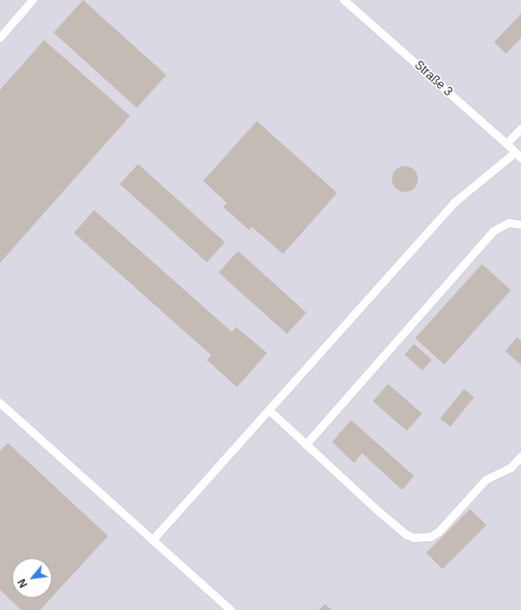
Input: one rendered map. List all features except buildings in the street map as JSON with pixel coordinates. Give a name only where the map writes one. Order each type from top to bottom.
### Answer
[{"type":"lane","points":[[0,38],[33,0]]},
{"type":"lane","name":"Straße 3","points":[[344,0],[507,144],[518,156]]},
{"type":"lane","points":[[507,144],[521,129]]},
{"type":"lane","points":[[153,540],[454,203],[518,156]]},
{"type":"lane","points":[[306,445],[494,231],[509,223],[521,225]]},
{"type":"lane","points":[[0,403],[231,610]]},
{"type":"lane","points":[[270,410],[306,445],[407,535],[422,539],[439,532],[486,480],[511,468],[521,457]]},
{"type":"shaded area","points":[[0,0],[521,0],[521,610],[0,610]]}]
